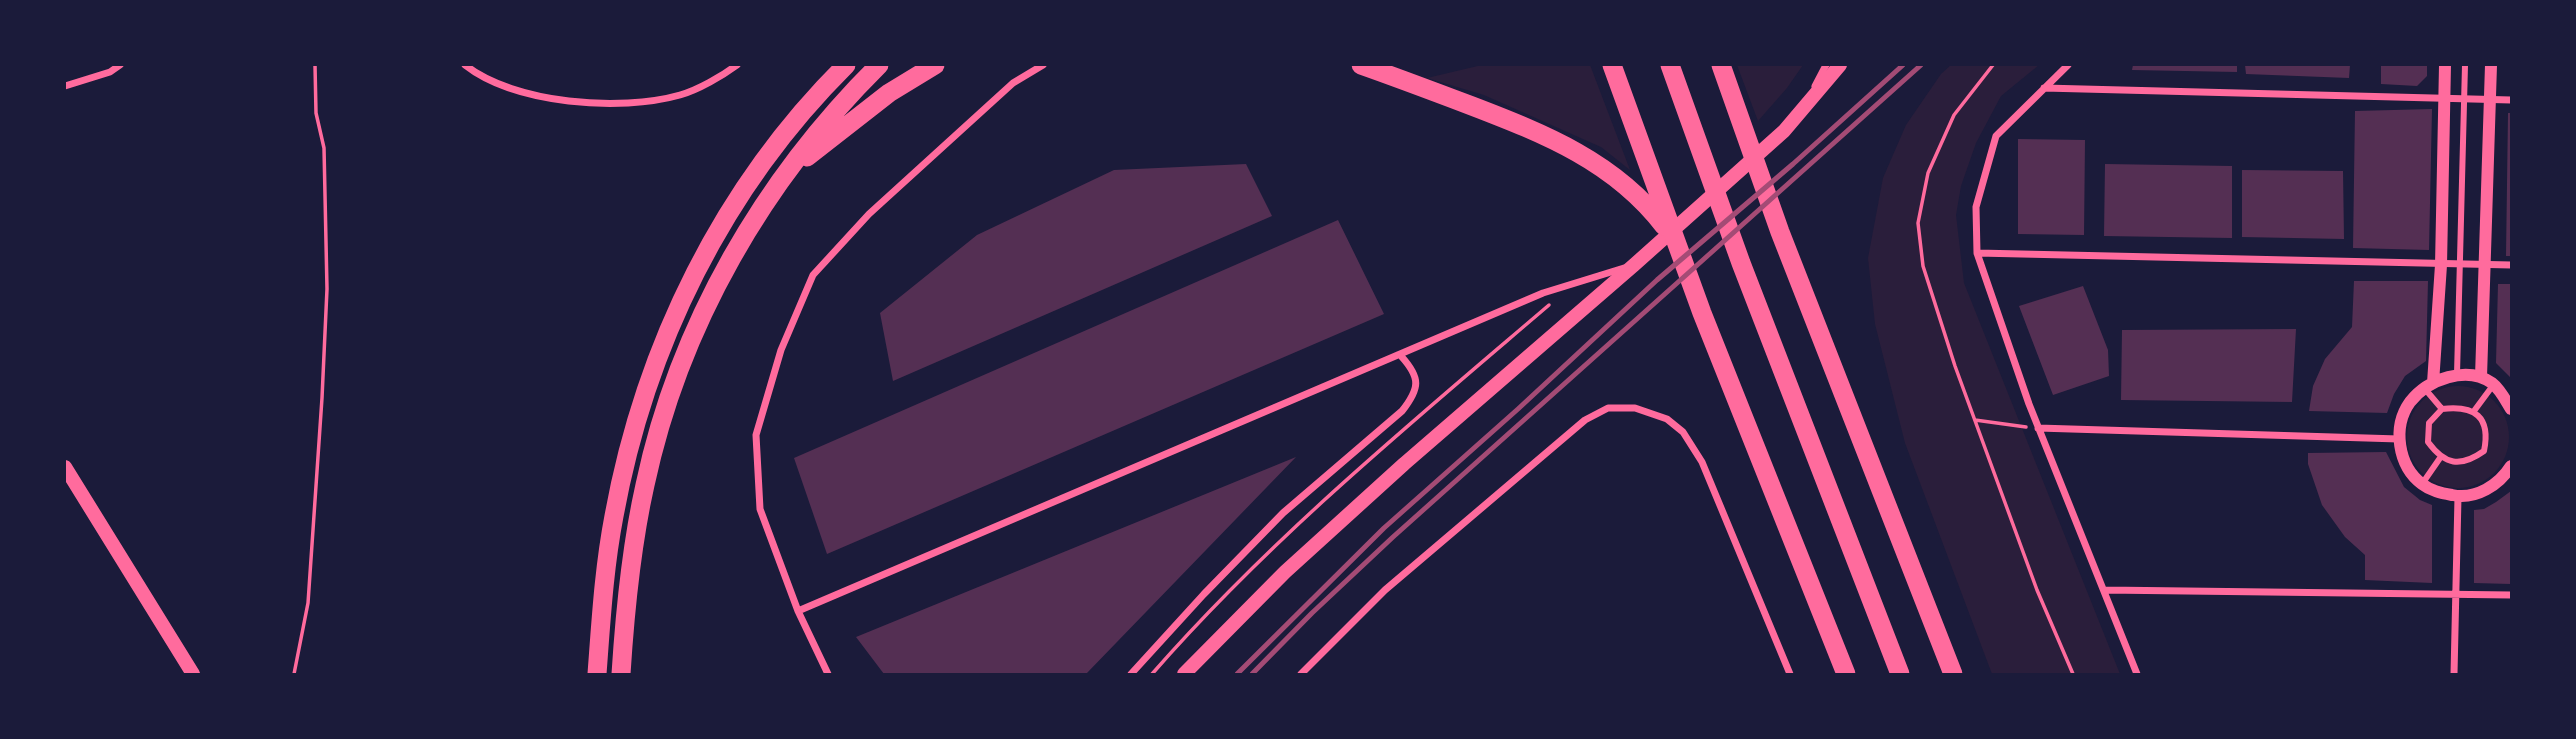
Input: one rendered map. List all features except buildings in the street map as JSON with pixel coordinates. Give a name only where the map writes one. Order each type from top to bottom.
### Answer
[{"type":"highway","points":[[597,674],[605,576],[620,486],[639,412],[667,332],[704,256],[749,181],[796,119],[846,65]]},
{"type":"highway","points":[[621,674],[625,613],[637,523],[648,469],[669,397],[715,288],[782,178],[844,100],[879,65]]},
{"type":"highway","points":[[782,178],[888,93],[935,65]]},
{"type":"highway","points":[[1361,65],[1565,144],[1609,172],[1637,196],[1673,237]]},
{"type":"highway","points":[[1612,65],[1659,201],[1702,313],[1846,674]]},
{"type":"highway","points":[[1670,65],[1707,173],[1900,674]]},
{"type":"highway","points":[[1721,65],[1780,232],[1952,674]]},
{"type":"main road","points":[[1184,674],[1315,545],[1404,464],[1784,131],[1840,65]]},
{"type":"main road","points":[[65,467],[193,674]]},
{"type":"street","points":[[65,86],[110,72],[120,65]]},
{"type":"street","points":[[465,65],[478,75],[523,93],[568,101],[631,103],[681,95],[737,65]]},
{"type":"street","points":[[828,674],[798,611],[760,509],[757,435],[781,350],[813,275],[869,214],[1013,83],[1043,65]]},
{"type":"street","points":[[1802,112],[1826,65]]},
{"type":"street","points":[[2068,65],[1996,136],[1976,207],[1977,253],[2038,428],[2137,674]]},
{"type":"street","points":[[2442,409],[2429,386],[2441,265],[2445,65]]},
{"type":"street","points":[[2457,374],[2465,65]]},
{"type":"street","points":[[2481,377],[2491,65]]},
{"type":"street","points":[[2044,88],[2511,100]]},
{"type":"street","points":[[1977,253],[2511,265]]},
{"type":"street","points":[[798,611],[1401,356],[1543,293],[1634,265]]},
{"type":"street","points":[[1131,674],[1283,513],[1402,411],[1413,397],[1417,381],[1410,366],[1401,356]]},
{"type":"street","points":[[2511,409],[2494,384],[2481,377],[2457,374],[2429,386],[2410,402],[2402,421],[2399,439],[2401,453],[2410,472],[2421,484],[2435,492],[2458,497],[2487,490],[2504,477],[2511,466]]},
{"type":"street","points":[[2474,411],[2494,384]]},
{"type":"street","points":[[2457,407],[2474,411],[2485,424],[2487,435],[2484,451],[2472,460],[2456,462],[2440,458],[2428,442],[2429,423],[2442,409],[2457,407]]},
{"type":"street","points":[[1301,674],[1385,590],[1585,419],[1608,408],[1635,408],[1667,419],[1683,432],[1702,462],[1790,674]]},
{"type":"street","points":[[2038,428],[2399,439]]},
{"type":"street","points":[[2421,484],[2440,458]]},
{"type":"street","points":[[2454,674],[2458,497]]},
{"type":"street","points":[[2105,590],[2511,595]]},
{"type":"path","points":[[294,674],[308,603],[323,398],[327,289],[324,148],[316,113],[315,65]]},
{"type":"path","points":[[1993,65],[1954,115],[1928,173],[1918,223],[1923,266],[1955,366],[2037,590],[2073,674]]},
{"type":"path","points":[[1152,674],[1262,559],[1346,481],[1549,305]]},
{"type":"path","points":[[1975,420],[2038,428]]},
{"type":"shaded area","points":[[1482,65],[1590,65],[1630,170],[1601,147],[1484,95],[1427,78]]},
{"type":"shaded area","points":[[1737,65],[1803,65],[1758,121]]},
{"type":"shaded area","points":[[1951,65],[2039,65],[2001,96],[1976,143],[1961,186],[1956,215],[1964,283],[2120,674],[1992,674],[1905,443],[1875,324],[1868,258],[1883,178],[1906,125],[1941,74]]},
{"type":"shaded area","points":[[2458,386],[2478,390],[2494,401],[2505,417],[2509,437],[2505,457],[2494,473],[2478,484],[2458,488],[2438,484],[2422,473],[2411,457],[2407,437],[2411,417],[2422,401],[2438,390]]},
{"type":"railway","points":[[1237,674],[1384,528],[1657,280],[1793,164],[1903,65]]},
{"type":"railway","points":[[1252,674],[1393,537],[1921,65]]}]
